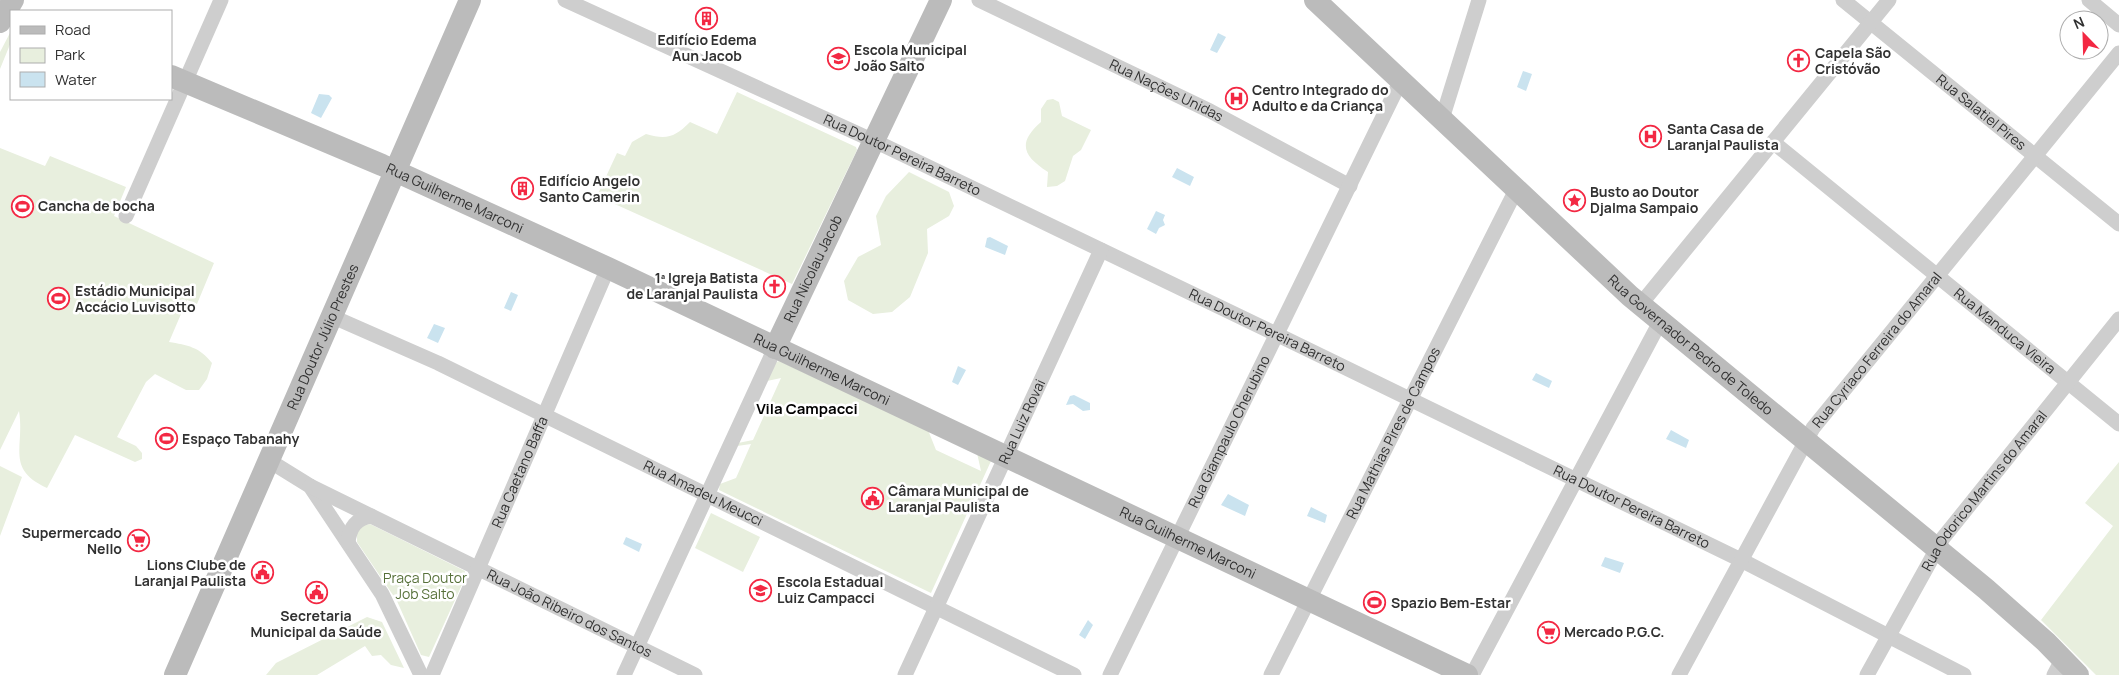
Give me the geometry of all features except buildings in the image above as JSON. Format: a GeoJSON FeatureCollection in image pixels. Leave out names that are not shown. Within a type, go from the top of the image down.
{"type":"FeatureCollection","features":[{"type":"Feature","properties":{"kind":"main road","name":"Rua Doutor Júlio Prestes"},"geometry":{"type":"LineString","coordinates":[[175,675],[470,0]]}},
{"type":"Feature","properties":{"kind":"main road","name":"Rua Nicolau Jacob"},"geometry":{"type":"LineString","coordinates":[[774,348],[941,0]]}},
{"type":"Feature","properties":{"kind":"main road","name":"Rua Governador Pedro de Toledo"},"geometry":{"type":"LineString","coordinates":[[1315,0],[1640,305],[1986,589],[2059,667],[2078,675]]}},
{"type":"Feature","properties":{"kind":"main road","name":"Rua Guilherme Marconi"},"geometry":{"type":"LineString","coordinates":[[178,79],[395,171],[608,268],[1467,675]]}},
{"type":"Feature","properties":{"kind":"street"},"geometry":{"type":"LineString","coordinates":[[172,95],[178,79],[221,0]]}},
{"type":"Feature","properties":{"kind":"street","name":"Rua Doutor Pereira Barreto"},"geometry":{"type":"LineString","coordinates":[[565,0],[874,141],[1577,479],[1741,560],[1964,675]]}},
{"type":"Feature","properties":{"kind":"street","name":"Rua Nações Unidas"},"geometry":{"type":"LineString","coordinates":[[979,0],[1210,111],[1350,186]]}},
{"type":"Feature","properties":{"kind":"street"},"geometry":{"type":"LineString","coordinates":[[1442,119],[1479,0]]}},
{"type":"Feature","properties":{"kind":"street","name":"Rua Salatiel Pires"},"geometry":{"type":"LineString","coordinates":[[1843,0],[2119,224]]}},
{"type":"Feature","properties":{"kind":"street"},"geometry":{"type":"LineString","coordinates":[[1640,305],[1889,0]]}},
{"type":"Feature","properties":{"kind":"street"},"geometry":{"type":"LineString","coordinates":[[2089,0],[2119,25]]}},
{"type":"Feature","properties":{"kind":"street","name":"Rua Cyriaco Ferreira do Amaral"},"geometry":{"type":"LineString","coordinates":[[1679,675],[1813,428],[2119,53]]}},
{"type":"Feature","properties":{"kind":"street","name":"Rua Giampaulo Cherubino"},"geometry":{"type":"LineString","coordinates":[[1110,675],[1278,335],[1401,80]]}},
{"type":"Feature","properties":{"kind":"street"},"geometry":{"type":"LineString","coordinates":[[126,216],[170,100]]}},
{"type":"Feature","properties":{"kind":"street","name":"Rua Manduca Vieira"},"geometry":{"type":"LineString","coordinates":[[1773,142],[2119,424]]}},
{"type":"Feature","properties":{"kind":"street","name":"Rua Mathias Pires de Campos"},"geometry":{"type":"LineString","coordinates":[[1271,675],[1516,190]]}},
{"type":"Feature","properties":{"kind":"street","name":"Rua Luiz Rovai"},"geometry":{"type":"LineString","coordinates":[[905,675],[1101,250]]}},
{"type":"Feature","properties":{"kind":"street","name":"Rua Caetano Baffa"},"geometry":{"type":"LineString","coordinates":[[432,675],[608,268]]}},
{"type":"Feature","properties":{"kind":"street","name":"Rua Amadeu Meucci"},"geometry":{"type":"LineString","coordinates":[[331,316],[438,364],[1074,675]]}},
{"type":"Feature","properties":{"kind":"street","name":"Rua Odorico Martins do Amaral"},"geometry":{"type":"LineString","coordinates":[[1867,675],[1936,548],[2119,320]]}},
{"type":"Feature","properties":{"kind":"street"},"geometry":{"type":"LineString","coordinates":[[1472,675],[1660,322]]}},
{"type":"Feature","properties":{"kind":"street","name":"Rua Nicolau Jacob"},"geometry":{"type":"LineString","coordinates":[[624,675],[774,348]]}},
{"type":"Feature","properties":{"kind":"street","name":"Rua João Ribeiro dos Santos"},"geometry":{"type":"LineString","coordinates":[[268,460],[310,486],[695,675]]}},
{"type":"Feature","properties":{"kind":"street"},"geometry":{"type":"LineString","coordinates":[[310,486],[391,610],[421,675]]}},
{"type":"Feature","properties":{"kind":"street"},"geometry":{"type":"LineString","coordinates":[[348,542],[349,534],[357,521],[371,516]]}},
{"type":"Feature","properties":{"kind":"green space"},"geometry":{"type":"Polygon","coordinates":[[[10,33],[10,44],[0,69],[0,52],[10,33]]]}},
{"type":"Feature","properties":{"kind":"green space"},"geometry":{"type":"Polygon","coordinates":[[[737,92],[856,147],[857,150],[792,284],[597,196],[617,153],[625,156],[632,142],[646,134],[660,137],[670,136],[680,131],[690,122],[717,134],[737,92]]]}},
{"type":"Feature","properties":{"kind":"green space"},"geometry":{"type":"Polygon","coordinates":[[[1053,99],[1059,102],[1062,116],[1091,130],[1081,150],[1073,156],[1065,181],[1057,186],[1047,187],[1048,172],[1028,155],[1026,143],[1028,136],[1041,122],[1041,109],[1047,100],[1053,99]]]}},
{"type":"Feature","properties":{"kind":"green space"},"geometry":{"type":"Polygon","coordinates":[[[0,148],[45,166],[50,156],[126,187],[114,216],[214,263],[197,304],[187,300],[169,342],[198,350],[212,363],[207,379],[199,390],[186,390],[155,374],[146,382],[117,437],[136,446],[142,453],[142,459],[135,462],[75,435],[47,488],[34,481],[21,465],[19,411],[0,450],[0,148]]]}},
{"type":"Feature","properties":{"kind":"green space"},"geometry":{"type":"Polygon","coordinates":[[[909,172],[949,192],[954,206],[949,216],[927,229],[928,253],[910,297],[892,312],[873,314],[848,300],[844,281],[858,257],[881,245],[876,216],[886,196],[909,172]]]}},
{"type":"Feature","properties":{"kind":"green space"},"geometry":{"type":"Polygon","coordinates":[[[779,361],[928,430],[936,450],[981,471],[977,453],[991,461],[931,593],[719,490],[720,484],[736,478],[751,444],[737,446],[738,443],[753,440],[781,378],[767,381],[775,363],[779,361]]]}},
{"type":"Feature","properties":{"kind":"green space"},"geometry":{"type":"Polygon","coordinates":[[[2119,462],[2119,675],[2096,675],[2041,620],[2113,526],[2085,503],[2119,462]]]}},
{"type":"Feature","properties":{"kind":"green space"},"geometry":{"type":"Polygon","coordinates":[[[0,466],[22,477],[0,536],[0,466]]]}},
{"type":"Feature","properties":{"kind":"green space"},"geometry":{"type":"Polygon","coordinates":[[[711,513],[760,537],[743,572],[695,548],[711,513]]]}},
{"type":"Feature","properties":{"kind":"green space","name":"Praça Doutor Job Salto"},"geometry":{"type":"Polygon","coordinates":[[[370,524],[465,571],[465,578],[429,657],[421,655],[397,601],[357,542],[357,532],[363,525],[370,524]]]}},
{"type":"Feature","properties":{"kind":"green space"},"geometry":{"type":"Polygon","coordinates":[[[367,617],[382,622],[404,668],[391,665],[381,655],[372,656],[365,646],[317,675],[266,675],[276,663],[367,617]]]}},
{"type":"Feature","properties":{"kind":"water"},"geometry":{"type":"Polygon","coordinates":[[[1218,33],[1226,37],[1217,53],[1210,50],[1218,33]]]}},
{"type":"Feature","properties":{"kind":"water"},"geometry":{"type":"Polygon","coordinates":[[[1523,71],[1532,74],[1526,91],[1517,87],[1523,71]]]}},
{"type":"Feature","properties":{"kind":"water"},"geometry":{"type":"Polygon","coordinates":[[[319,94],[329,95],[332,98],[321,118],[311,113],[319,94]]]}},
{"type":"Feature","properties":{"kind":"water"},"geometry":{"type":"Polygon","coordinates":[[[1177,168],[1194,177],[1190,186],[1172,177],[1177,168]]]}},
{"type":"Feature","properties":{"kind":"water"},"geometry":{"type":"Polygon","coordinates":[[[1156,211],[1165,215],[1163,220],[1165,225],[1159,228],[1156,234],[1147,229],[1156,211]]]}},
{"type":"Feature","properties":{"kind":"water"},"geometry":{"type":"Polygon","coordinates":[[[990,237],[1008,246],[1005,255],[985,247],[987,238],[990,237]]]}},
{"type":"Feature","properties":{"kind":"water"},"geometry":{"type":"Polygon","coordinates":[[[511,292],[518,295],[511,311],[504,308],[511,292]]]}},
{"type":"Feature","properties":{"kind":"water"},"geometry":{"type":"Polygon","coordinates":[[[434,324],[445,328],[438,343],[427,338],[434,324]]]}},
{"type":"Feature","properties":{"kind":"water"},"geometry":{"type":"Polygon","coordinates":[[[958,366],[966,370],[958,385],[952,382],[958,366]]]}},
{"type":"Feature","properties":{"kind":"water"},"geometry":{"type":"Polygon","coordinates":[[[1536,373],[1552,381],[1549,388],[1532,380],[1536,373]]]}},
{"type":"Feature","properties":{"kind":"water"},"geometry":{"type":"Polygon","coordinates":[[[1074,395],[1090,403],[1090,410],[1083,411],[1073,404],[1066,405],[1070,396],[1074,395]]]}},
{"type":"Feature","properties":{"kind":"water"},"geometry":{"type":"Polygon","coordinates":[[[1671,430],[1689,440],[1686,448],[1666,439],[1671,430]]]}},
{"type":"Feature","properties":{"kind":"water"},"geometry":{"type":"Polygon","coordinates":[[[1228,494],[1249,505],[1245,516],[1221,505],[1228,494]]]}},
{"type":"Feature","properties":{"kind":"water"},"geometry":{"type":"Polygon","coordinates":[[[1311,507],[1327,515],[1325,523],[1307,516],[1311,507]]]}},
{"type":"Feature","properties":{"kind":"water"},"geometry":{"type":"Polygon","coordinates":[[[626,537],[642,544],[639,552],[623,544],[626,537]]]}},
{"type":"Feature","properties":{"kind":"water"},"geometry":{"type":"Polygon","coordinates":[[[1605,557],[1624,563],[1620,573],[1601,566],[1605,557]]]}},
{"type":"Feature","properties":{"kind":"water"},"geometry":{"type":"Polygon","coordinates":[[[1088,620],[1093,625],[1085,639],[1079,635],[1088,620]]]}},
{"type":"Feature","properties":{"kind":"place","name":"Edifício Edema Aun Jacob"},"geometry":{"type":"Point","coordinates":[707,18]}},
{"type":"Feature","properties":{"kind":"place","name":"Escola Municipal João Salto"},"geometry":{"type":"Point","coordinates":[838,58]}},
{"type":"Feature","properties":{"kind":"place","name":"Capela São Cristóvão"},"geometry":{"type":"Point","coordinates":[1799,61]}},
{"type":"Feature","properties":{"kind":"place","name":"Centro Integrado do Adulto e da Criança"},"geometry":{"type":"Point","coordinates":[1236,98]}},
{"type":"Feature","properties":{"kind":"place","name":"Santa Casa de Laranjal Paulista"},"geometry":{"type":"Point","coordinates":[1651,137]}},
{"type":"Feature","properties":{"kind":"place","name":"Edifício Angelo Santo Camerin"},"geometry":{"type":"Point","coordinates":[523,189]}},
{"type":"Feature","properties":{"kind":"place","name":"Busto ao Doutor Djalma Sampaio"},"geometry":{"type":"Point","coordinates":[1574,200]}},
{"type":"Feature","properties":{"kind":"place","name":"Cancha de bocha"},"geometry":{"type":"Point","coordinates":[22,206]}},
{"type":"Feature","properties":{"kind":"place","name":"1ª Igreja Batista de Laranjal Paulista"},"geometry":{"type":"Point","coordinates":[774,286]}},
{"type":"Feature","properties":{"kind":"place","name":"Estádio Municipal Accácio Luvisotto"},"geometry":{"type":"Point","coordinates":[59,299]}},
{"type":"Feature","properties":{"kind":"place","name":"Espaço Tabanahy"},"geometry":{"type":"Point","coordinates":[166,439]}},
{"type":"Feature","properties":{"kind":"place","name":"Câmara Municipal de Laranjal Paulista"},"geometry":{"type":"Point","coordinates":[872,499]}},
{"type":"Feature","properties":{"kind":"place","name":"Supermercado Nello"},"geometry":{"type":"Point","coordinates":[138,541]}},
{"type":"Feature","properties":{"kind":"place","name":"Lions Clube de Laranjal Paulista"},"geometry":{"type":"Point","coordinates":[262,573]}},
{"type":"Feature","properties":{"kind":"place","name":"Escola Estadual Luiz Campacci"},"geometry":{"type":"Point","coordinates":[761,590]}},
{"type":"Feature","properties":{"kind":"place","name":"Secretaria Municipal da Saúde"},"geometry":{"type":"Point","coordinates":[316,593]}},
{"type":"Feature","properties":{"kind":"place","name":"Spazio Bem-Estar"},"geometry":{"type":"Point","coordinates":[1375,603]}},
{"type":"Feature","properties":{"kind":"place","name":"Mercado P.G.C."},"geometry":{"type":"Point","coordinates":[1548,632]}},
{"type":"Feature","properties":{"kind":"district","name":"Vila Campacci"},"geometry":{"type":"Point","coordinates":[807,409]}}]}
